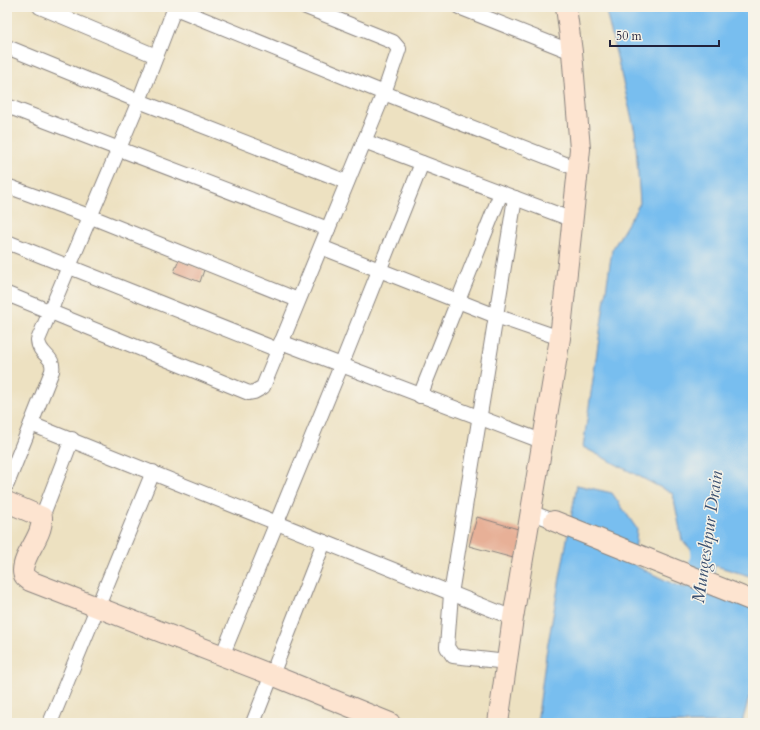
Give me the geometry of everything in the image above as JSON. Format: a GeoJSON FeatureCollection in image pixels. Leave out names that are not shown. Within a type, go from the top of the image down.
{"type":"FeatureCollection","features":[{"type":"Feature","properties":{"kind":"street"},"geometry":{"type":"LineString","coordinates":[[40,7],[58,10],[156,56]]}},
{"type":"Feature","properties":{"kind":"street"},"geometry":{"type":"LineString","coordinates":[[7,484],[54,364],[39,346],[38,340],[89,216],[139,101],[174,7],[384,93],[578,169]]}},
{"type":"Feature","properties":{"kind":"street"},"geometry":{"type":"LineString","coordinates":[[7,294],[249,393],[263,387],[384,93],[398,56],[399,49],[397,45],[306,7]]}},
{"type":"Feature","properties":{"kind":"street"},"geometry":{"type":"LineString","coordinates":[[459,7],[572,52]]}},
{"type":"Feature","properties":{"kind":"street"},"geometry":{"type":"LineString","coordinates":[[498,723],[530,512],[544,442],[560,338],[580,149],[572,52],[566,7]]}},
{"type":"Feature","properties":{"kind":"street"},"geometry":{"type":"LineString","coordinates":[[7,47],[139,101],[347,182]]}},
{"type":"Feature","properties":{"kind":"street"},"geometry":{"type":"LineString","coordinates":[[7,106],[328,229]]}},
{"type":"Feature","properties":{"kind":"street"},"geometry":{"type":"LineString","coordinates":[[364,141],[573,220]]}},
{"type":"Feature","properties":{"kind":"street"},"geometry":{"type":"LineString","coordinates":[[222,656],[341,366],[422,162]]}},
{"type":"Feature","properties":{"kind":"street"},"geometry":{"type":"LineString","coordinates":[[7,186],[89,216],[298,300]]}},
{"type":"Feature","properties":{"kind":"street"},"geometry":{"type":"LineString","coordinates":[[420,396],[501,193]]}},
{"type":"Feature","properties":{"kind":"street"},"geometry":{"type":"LineString","coordinates":[[507,662],[453,656],[449,652],[447,646],[452,594],[515,198]]}},
{"type":"Feature","properties":{"kind":"street"},"geometry":{"type":"LineString","coordinates":[[7,242],[280,346],[341,366],[544,442]]}},
{"type":"Feature","properties":{"kind":"street"},"geometry":{"type":"LineString","coordinates":[[321,247],[496,316],[560,338]]}},
{"type":"Feature","properties":{"kind":"street"},"geometry":{"type":"LineString","coordinates":[[31,424],[72,439],[513,618]]}},
{"type":"Feature","properties":{"kind":"street"},"geometry":{"type":"LineString","coordinates":[[72,439],[42,517],[40,530],[24,565],[22,572],[25,578],[390,723]]}},
{"type":"Feature","properties":{"kind":"street"},"geometry":{"type":"LineString","coordinates":[[50,723],[96,607],[153,472]]}},
{"type":"Feature","properties":{"kind":"street"},"geometry":{"type":"LineString","coordinates":[[7,502],[42,517]]}},
{"type":"Feature","properties":{"kind":"street"},"geometry":{"type":"LineString","coordinates":[[530,512],[753,602]]}},
{"type":"Feature","properties":{"kind":"street"},"geometry":{"type":"LineString","coordinates":[[253,723],[324,542]]}},
{"type":"Feature","properties":{"kind":"water"},"geometry":{"type":"Polygon","coordinates":[[[605,7],[753,7],[753,577],[703,562],[682,540],[673,494],[583,447],[612,250],[640,203],[635,132],[605,7]]]}},
{"type":"Feature","properties":{"kind":"water"},"geometry":{"type":"Polygon","coordinates":[[[577,485],[612,493],[637,529],[634,565],[673,584],[753,608],[753,683],[742,723],[537,723],[546,654],[577,485]]]}},
{"type":"Feature","properties":{"kind":"building"},"geometry":{"type":"Polygon","coordinates":[[[179,260],[204,270],[200,282],[174,272],[179,260]]]}},
{"type":"Feature","properties":{"kind":"building"},"geometry":{"type":"Polygon","coordinates":[[[477,517],[525,531],[517,559],[469,546],[477,517]]]}},
{"type":"Feature","properties":{"kind":"waterway","name":"Mungeshpur Drain"},"geometry":{"type":"LineString","coordinates":[[697,604],[707,528]]}}]}
